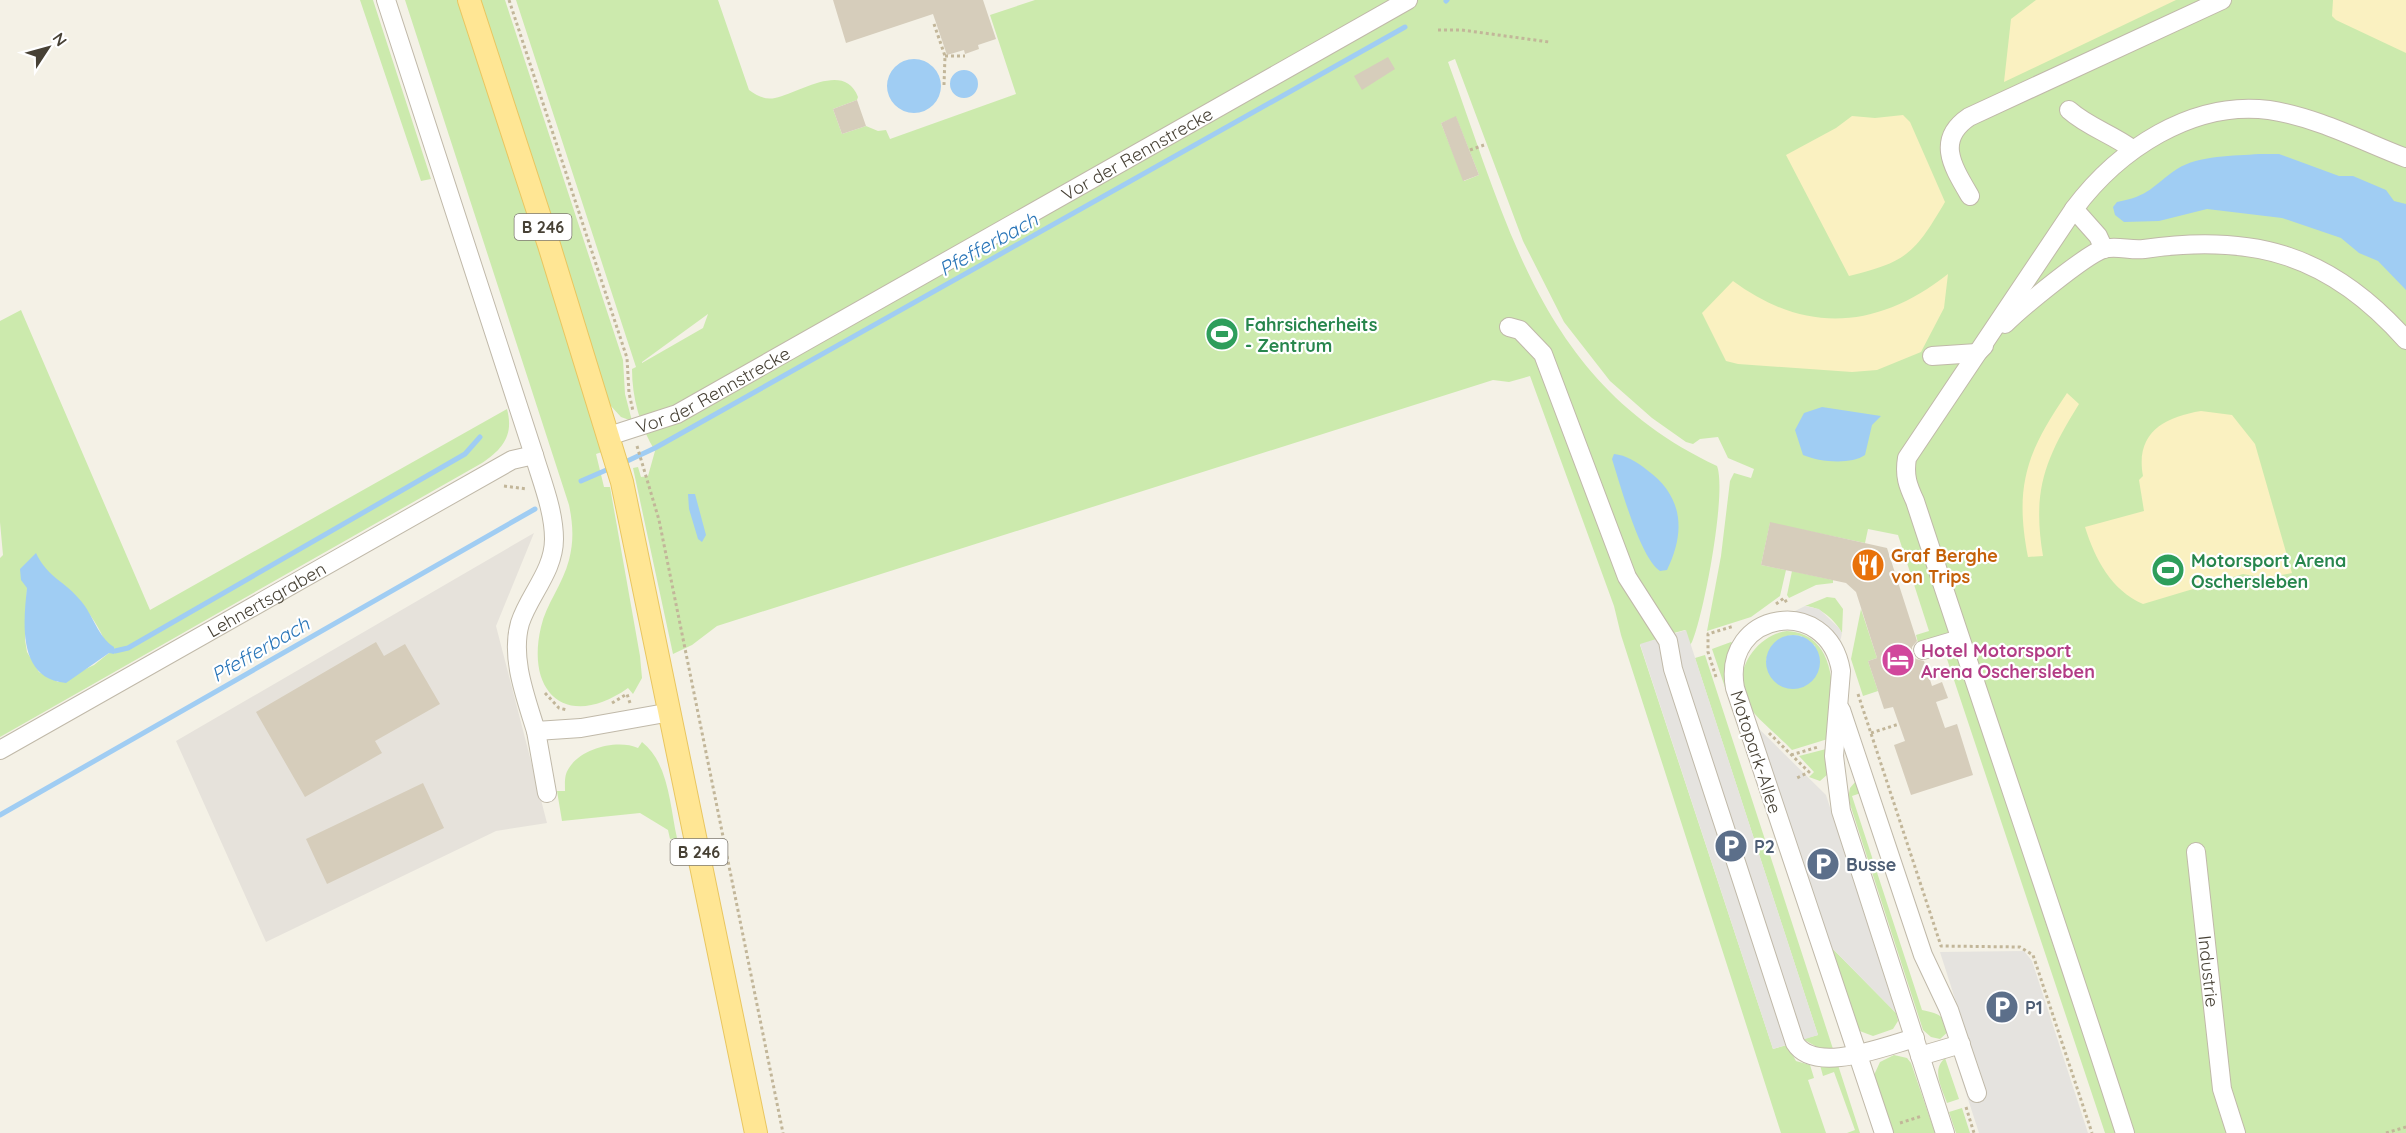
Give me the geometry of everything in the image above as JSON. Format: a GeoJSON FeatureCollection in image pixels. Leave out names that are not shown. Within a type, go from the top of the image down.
{"type":"FeatureCollection","features":[{"type":"Feature","properties":{"kind":"main road","name":"B 246"},"geometry":{"type":"LineString","coordinates":[[469,0],[622,482],[756,1133]]}},
{"type":"Feature","properties":{"kind":"street"},"geometry":{"type":"LineString","coordinates":[[386,0],[534,455],[553,523],[554,541],[546,572],[520,624],[518,644],[523,689],[536,731],[547,793]]}},
{"type":"Feature","properties":{"kind":"street","name":"Vor der Rennstrecke"},"geometry":{"type":"LineString","coordinates":[[612,446],[637,427],[677,414],[1408,0]]}},
{"type":"Feature","properties":{"kind":"street"},"geometry":{"type":"LineString","coordinates":[[1970,196],[1956,171],[1948,142],[1954,127],[1969,117],[2222,0]]}},
{"type":"Feature","properties":{"kind":"street"},"geometry":{"type":"LineString","coordinates":[[2125,1133],[2045,884],[2029,848],[1904,473],[1907,458],[2074,209],[2096,182],[2132,148],[2174,127],[2229,111],[2257,109],[2313,121],[2406,158]]}},
{"type":"Feature","properties":{"kind":"street"},"geometry":{"type":"LineString","coordinates":[[2069,110],[2082,122],[2120,139],[2132,148]]}},
{"type":"Feature","properties":{"kind":"street"},"geometry":{"type":"LineString","coordinates":[[2074,209],[2098,236],[2104,249]]}},
{"type":"Feature","properties":{"kind":"street"},"geometry":{"type":"LineString","coordinates":[[1932,356],[1977,353],[2017,311],[2104,249],[2229,243],[2275,251],[2300,260],[2342,282],[2367,301],[2406,340]]}},
{"type":"Feature","properties":{"kind":"street"},"geometry":{"type":"LineString","coordinates":[[1509,327],[1520,330],[1543,354],[1627,577],[1668,641],[1673,669],[1795,1042],[1803,1053],[1828,1058],[1915,1038]]}},
{"type":"Feature","properties":{"kind":"street","name":"Lehnertsgraben"},"geometry":{"type":"LineString","coordinates":[[0,750],[512,460],[534,455]]}},
{"type":"Feature","properties":{"kind":"street","name":"Motopark-Allee"},"geometry":{"type":"LineString","coordinates":[[1883,1130],[1733,678],[1739,650],[1755,630],[1782,620],[1799,622],[1815,628],[1835,649],[1841,671],[1834,756],[1841,811],[1945,1133]]}},
{"type":"Feature","properties":{"kind":"street"},"geometry":{"type":"LineString","coordinates":[[1923,650],[1960,639]]}},
{"type":"Feature","properties":{"kind":"street"},"geometry":{"type":"LineString","coordinates":[[1839,705],[1923,955],[1949,1010],[1977,1093]]}},
{"type":"Feature","properties":{"kind":"street"},"geometry":{"type":"LineString","coordinates":[[536,731],[581,728],[671,712]]}},
{"type":"Feature","properties":{"kind":"street","name":"Industrie"},"geometry":{"type":"LineString","coordinates":[[2196,852],[2222,1089],[2236,1133]]}},
{"type":"Feature","properties":{"kind":"street"},"geometry":{"type":"LineString","coordinates":[[1920,1056],[1961,1044]]}},
{"type":"Feature","properties":{"kind":"path"},"geometry":{"type":"LineString","coordinates":[[509,0],[627,358],[629,393],[637,427]]}},
{"type":"Feature","properties":{"kind":"path"},"geometry":{"type":"LineString","coordinates":[[934,24],[945,56],[944,85]]}},
{"type":"Feature","properties":{"kind":"path"},"geometry":{"type":"LineString","coordinates":[[1438,30],[1462,30],[1549,42]]}},
{"type":"Feature","properties":{"kind":"path"},"geometry":{"type":"LineString","coordinates":[[945,56],[965,56]]}},
{"type":"Feature","properties":{"kind":"path"},"geometry":{"type":"LineString","coordinates":[[1470,150],[1484,145]]}},
{"type":"Feature","properties":{"kind":"path"},"geometry":{"type":"LineString","coordinates":[[638,446],[662,531],[783,1133]]}},
{"type":"Feature","properties":{"kind":"path"},"geometry":{"type":"LineString","coordinates":[[1856,688],[1941,946],[2020,948],[2033,955],[2092,1133]]}},
{"type":"Feature","properties":{"kind":"path"},"geometry":{"type":"LineString","coordinates":[[1745,717],[1752,716],[1809,772],[1795,779]]}},
{"type":"Feature","properties":{"kind":"path"},"geometry":{"type":"LineString","coordinates":[[1883,1130],[1938,1111]]}},
{"type":"Feature","properties":{"kind":"path"},"geometry":{"type":"LineString","coordinates":[[2386,1133],[2406,1127]]}},
{"type":"Feature","properties":{"kind":"shaded area"},"geometry":{"type":"Polygon","coordinates":[[[534,533],[496,626],[547,823],[496,831],[266,942],[176,741],[534,533]]]}},
{"type":"Feature","properties":{"kind":"shaded area"},"geometry":{"type":"Polygon","coordinates":[[[1805,606],[1819,609],[1839,628],[1842,633],[1839,647],[1785,616],[1805,606]]]}},
{"type":"Feature","properties":{"kind":"shaded area","name":"P2"},"geometry":{"type":"Polygon","coordinates":[[[1686,630],[1818,1035],[1773,1049],[1640,644],[1686,630]]]}},
{"type":"Feature","properties":{"kind":"shaded area","name":"Busse"},"geometry":{"type":"Polygon","coordinates":[[[1752,722],[1826,795],[1896,1013],[1830,946],[1752,722]]]}},
{"type":"Feature","properties":{"kind":"shaded area","name":"P1"},"geometry":{"type":"Polygon","coordinates":[[[2024,951],[2032,961],[2088,1133],[1979,1133],[1955,1059],[1972,1052],[1940,952],[2024,951]]]}},
{"type":"Feature","properties":{"kind":"green space"},"geometry":{"type":"Polygon","coordinates":[[[360,0],[373,0],[431,179],[421,181],[360,0]]]}},
{"type":"Feature","properties":{"kind":"green space"},"geometry":{"type":"Polygon","coordinates":[[[405,0],[457,0],[539,248],[602,452],[596,454],[604,487],[610,487],[640,656],[642,678],[633,694],[628,688],[607,700],[587,706],[570,705],[556,699],[546,687],[540,671],[538,651],[541,627],[571,553],[572,532],[569,505],[405,0]]]}},
{"type":"Feature","properties":{"kind":"green space"},"geometry":{"type":"Polygon","coordinates":[[[479,0],[505,0],[623,360],[625,394],[632,421],[621,417],[610,405],[479,0]]]}},
{"type":"Feature","properties":{"kind":"green space"},"geometry":{"type":"Polygon","coordinates":[[[516,0],[718,0],[749,90],[761,97],[771,98],[821,82],[843,81],[858,97],[857,100],[833,109],[842,134],[866,126],[878,131],[886,130],[890,139],[1016,94],[990,15],[1035,0],[2406,0],[2406,1133],[2105,1133],[1946,656],[1956,653],[1950,634],[1918,643],[1916,635],[1929,631],[1898,535],[1868,529],[1865,543],[1770,523],[1761,565],[1786,570],[1780,596],[1751,617],[1707,631],[1721,556],[1730,481],[1734,473],[1751,478],[1754,469],[1728,458],[1718,437],[1700,439],[1693,444],[1686,442],[1652,418],[1610,381],[1564,322],[1523,241],[1455,59],[1448,62],[1491,184],[1514,241],[1540,296],[1571,346],[1610,392],[1658,432],[1717,466],[1719,501],[1717,526],[1708,581],[1692,642],[1690,645],[1685,630],[1670,634],[1651,596],[1636,605],[1660,638],[1640,645],[1773,1049],[1787,1045],[1796,1061],[1810,1065],[1814,1078],[1808,1080],[1826,1133],[1781,1133],[1621,635],[1614,606],[1530,376],[1509,382],[1493,380],[717,626],[692,645],[673,654],[633,468],[638,467],[641,477],[648,476],[655,451],[641,422],[635,401],[632,369],[636,367],[516,0]],[[1456,117],[1441,123],[1464,181],[1479,175],[1456,117]],[[708,314],[642,362],[642,363],[703,328],[708,314]]]}},
{"type":"Feature","properties":{"kind":"green space"},"geometry":{"type":"Polygon","coordinates":[[[21,310],[150,610],[507,409],[508,434],[501,447],[482,463],[0,737],[0,558],[3,555],[0,522],[0,321],[21,310]],[[44,569],[27,588],[25,640],[27,652],[39,672],[58,682],[94,665],[109,653],[91,616],[44,569]]]}},
{"type":"Feature","properties":{"kind":"green space"},"geometry":{"type":"Polygon","coordinates":[[[1792,571],[1833,580],[1833,583],[1816,585],[1789,598],[1787,595],[1792,571]]]}},
{"type":"Feature","properties":{"kind":"green space"},"geometry":{"type":"Polygon","coordinates":[[[1827,597],[1835,598],[1843,609],[1842,633],[1827,615],[1805,606],[1827,597]]]}},
{"type":"Feature","properties":{"kind":"green space"},"geometry":{"type":"Polygon","coordinates":[[[1861,609],[1877,658],[1868,661],[1878,691],[1863,696],[1851,659],[1861,609]]]}},
{"type":"Feature","properties":{"kind":"green space"},"geometry":{"type":"Polygon","coordinates":[[[1787,631],[1804,635],[1817,644],[1825,656],[1832,688],[1831,738],[1792,750],[1746,702],[1742,690],[1744,667],[1756,647],[1776,634],[1787,631]],[[1792,635],[1777,641],[1769,652],[1766,663],[1806,685],[1818,671],[1815,646],[1801,636],[1792,635]]]}},
{"type":"Feature","properties":{"kind":"green space"},"geometry":{"type":"Polygon","coordinates":[[[1731,642],[1734,644],[1738,713],[1734,714],[1712,649],[1731,642]]]}},
{"type":"Feature","properties":{"kind":"green space"},"geometry":{"type":"Polygon","coordinates":[[[1705,655],[1833,1049],[1822,1050],[1803,1039],[1818,1035],[1695,658],[1705,655]]]}},
{"type":"Feature","properties":{"kind":"green space"},"geometry":{"type":"Polygon","coordinates":[[[642,742],[651,751],[663,773],[677,838],[670,839],[668,830],[640,813],[562,821],[557,791],[565,791],[566,773],[575,761],[582,755],[600,747],[630,745],[638,748],[642,742]]]}},
{"type":"Feature","properties":{"kind":"green space"},"geometry":{"type":"Polygon","coordinates":[[[1830,748],[1828,774],[1820,781],[1809,777],[1814,772],[1799,756],[1830,748]]]}},
{"type":"Feature","properties":{"kind":"green space"},"geometry":{"type":"Polygon","coordinates":[[[1856,781],[1864,792],[1852,796],[1922,1010],[1939,1016],[1950,1030],[1940,1039],[1931,1037],[1923,1030],[1848,798],[1850,788],[1856,781]]]}},
{"type":"Feature","properties":{"kind":"green space"},"geometry":{"type":"Polygon","coordinates":[[[1830,946],[1896,1013],[1898,1021],[1893,1029],[1873,1036],[1857,1030],[1830,946]]]}},
{"type":"Feature","properties":{"kind":"green space"},"geometry":{"type":"Polygon","coordinates":[[[1894,1055],[1907,1058],[1911,1063],[1935,1133],[1892,1133],[1874,1075],[1880,1062],[1894,1055]]]}},
{"type":"Feature","properties":{"kind":"green space"},"geometry":{"type":"Polygon","coordinates":[[[1945,1058],[1959,1099],[1947,1103],[1938,1074],[1945,1058]]]}},
{"type":"Feature","properties":{"kind":"green space"},"geometry":{"type":"Polygon","coordinates":[[[1820,1065],[1838,1065],[1860,1133],[1847,1133],[1855,1130],[1834,1072],[1823,1076],[1820,1065]]]}},
{"type":"Feature","properties":{"kind":"green space"},"geometry":{"type":"Polygon","coordinates":[[[1962,1108],[1970,1133],[1956,1133],[1949,1112],[1962,1108]]]}},
{"type":"Feature","properties":{"kind":"sand"},"geometry":{"type":"Polygon","coordinates":[[[2036,0],[2176,0],[2004,82],[2011,19],[2036,0]]]}},
{"type":"Feature","properties":{"kind":"sand"},"geometry":{"type":"Polygon","coordinates":[[[2333,0],[2406,0],[2406,53],[2336,20],[2332,16],[2333,0]]]}},
{"type":"Feature","properties":{"kind":"sand"},"geometry":{"type":"Polygon","coordinates":[[[1903,115],[1910,122],[1945,202],[1926,233],[1908,253],[1884,266],[1849,276],[1786,155],[1836,128],[1852,116],[1875,118],[1903,115]]]}},
{"type":"Feature","properties":{"kind":"sand"},"geometry":{"type":"Polygon","coordinates":[[[1948,274],[1944,308],[1921,352],[1877,370],[1852,372],[1738,364],[1726,361],[1702,313],[1733,281],[1760,298],[1788,310],[1815,317],[1842,318],[1868,315],[1895,306],[1922,292],[1948,274]]]}},
{"type":"Feature","properties":{"kind":"sand"},"geometry":{"type":"Polygon","coordinates":[[[2067,393],[2079,404],[2057,442],[2044,476],[2039,512],[2043,556],[2028,557],[2023,509],[2027,470],[2042,433],[2067,393]]]}},
{"type":"Feature","properties":{"kind":"sand"},"geometry":{"type":"Polygon","coordinates":[[[2201,411],[2232,415],[2255,444],[2292,573],[2266,578],[2243,574],[2143,604],[2122,591],[2113,582],[2099,562],[2085,527],[2144,511],[2139,480],[2143,476],[2143,449],[2148,438],[2164,423],[2201,411]]]}},
{"type":"Feature","properties":{"kind":"water"},"geometry":{"type":"Polygon","coordinates":[[[909,59],[919,59],[929,63],[937,71],[941,86],[937,101],[929,109],[919,113],[909,113],[899,109],[891,101],[887,91],[887,81],[891,71],[899,63],[909,59]]]}},
{"type":"Feature","properties":{"kind":"water"},"geometry":{"type":"Polygon","coordinates":[[[964,70],[974,74],[978,84],[974,94],[964,98],[954,94],[950,84],[954,74],[964,70]]]}},
{"type":"Feature","properties":{"kind":"water"},"geometry":{"type":"Polygon","coordinates":[[[2279,154],[2339,176],[2353,176],[2386,190],[2394,201],[2406,204],[2406,290],[2378,261],[2359,253],[2341,238],[2282,218],[2207,209],[2159,221],[2124,222],[2115,215],[2113,207],[2117,202],[2137,197],[2150,190],[2186,164],[2217,157],[2279,154]]]}},
{"type":"Feature","properties":{"kind":"water"},"geometry":{"type":"Polygon","coordinates":[[[1822,407],[1881,416],[1872,425],[1865,455],[1852,460],[1835,461],[1803,455],[1795,430],[1804,413],[1822,407]]]}},
{"type":"Feature","properties":{"kind":"water"},"geometry":{"type":"Polygon","coordinates":[[[1614,454],[1631,459],[1647,470],[1668,491],[1674,503],[1679,528],[1673,556],[1667,570],[1660,571],[1645,552],[1625,502],[1612,459],[1614,454]]]}},
{"type":"Feature","properties":{"kind":"water"},"geometry":{"type":"Polygon","coordinates":[[[688,494],[695,494],[706,535],[702,542],[698,539],[689,509],[688,494]]]}},
{"type":"Feature","properties":{"kind":"water"},"geometry":{"type":"Polygon","coordinates":[[[36,553],[51,574],[81,601],[104,638],[114,647],[114,654],[109,653],[66,683],[50,679],[39,672],[27,648],[25,617],[27,588],[21,580],[20,569],[36,553]]]}},
{"type":"Feature","properties":{"kind":"water"},"geometry":{"type":"Polygon","coordinates":[[[1793,635],[1803,637],[1812,643],[1818,652],[1820,662],[1818,672],[1812,681],[1803,687],[1793,689],[1783,687],[1774,681],[1768,672],[1766,662],[1768,652],[1774,643],[1783,637],[1793,635]]]}},
{"type":"Feature","properties":{"kind":"building"},"geometry":{"type":"Polygon","coordinates":[[[833,0],[983,0],[996,39],[978,45],[979,49],[965,54],[964,50],[947,55],[933,14],[846,43],[833,0]]]}},
{"type":"Feature","properties":{"kind":"building"},"geometry":{"type":"Polygon","coordinates":[[[1388,57],[1395,69],[1362,90],[1354,76],[1388,57]]]}},
{"type":"Feature","properties":{"kind":"building"},"geometry":{"type":"Polygon","coordinates":[[[857,100],[866,126],[842,134],[833,109],[857,100]]]}},
{"type":"Feature","properties":{"kind":"building"},"geometry":{"type":"Polygon","coordinates":[[[1456,116],[1479,175],[1463,181],[1441,123],[1456,116]]]}},
{"type":"Feature","properties":{"kind":"building","name":"Hotel Motorsport Arena Oschersleben"},"geometry":{"type":"Polygon","coordinates":[[[1770,522],[1887,548],[1917,641],[1912,647],[1912,654],[1916,659],[1924,661],[1932,686],[1942,682],[1948,698],[1936,702],[1945,728],[1957,724],[1973,775],[1911,795],[1894,745],[1905,741],[1893,707],[1884,709],[1868,661],[1877,658],[1856,592],[1846,583],[1761,565],[1770,522]]]}},
{"type":"Feature","properties":{"kind":"building"},"geometry":{"type":"Polygon","coordinates":[[[376,642],[384,656],[405,644],[440,704],[375,741],[382,753],[305,797],[256,712],[376,642]]]}},
{"type":"Feature","properties":{"kind":"building"},"geometry":{"type":"Polygon","coordinates":[[[423,783],[444,828],[327,884],[306,839],[423,783]]]}},
{"type":"Feature","properties":{"kind":"waterway","name":"Pfefferbach"},"geometry":{"type":"LineString","coordinates":[[623,463],[655,448],[1405,27]]}},
{"type":"Feature","properties":{"kind":"waterway"},"geometry":{"type":"LineString","coordinates":[[115,651],[128,648],[465,454],[480,437]]}},
{"type":"Feature","properties":{"kind":"waterway","name":"Pfefferbach"},"geometry":{"type":"LineString","coordinates":[[581,481],[611,468]]}},
{"type":"Feature","properties":{"kind":"waterway","name":"Pfefferbach"},"geometry":{"type":"LineString","coordinates":[[0,815],[535,509]]}},
{"type":"Feature","properties":{"kind":"place","name":"Fahrsicherheits - Zentrum"},"geometry":{"type":"Point","coordinates":[1222,334]}},
{"type":"Feature","properties":{"kind":"place","name":"Graf Berghe von Trips"},"geometry":{"type":"Point","coordinates":[1868,565]}},
{"type":"Feature","properties":{"kind":"place","name":"Motorsport Arena Oschersleben"},"geometry":{"type":"Point","coordinates":[2168,570]}},
{"type":"Feature","properties":{"kind":"place","name":"Hotel Motorsport Arena Oschersleben"},"geometry":{"type":"Point","coordinates":[1898,660]}},
{"type":"Feature","properties":{"kind":"place","name":"P2"},"geometry":{"type":"Point","coordinates":[1731,846]}},
{"type":"Feature","properties":{"kind":"place","name":"Busse"},"geometry":{"type":"Point","coordinates":[1823,864]}},
{"type":"Feature","properties":{"kind":"place","name":"P1"},"geometry":{"type":"Point","coordinates":[2002,1007]}}]}
